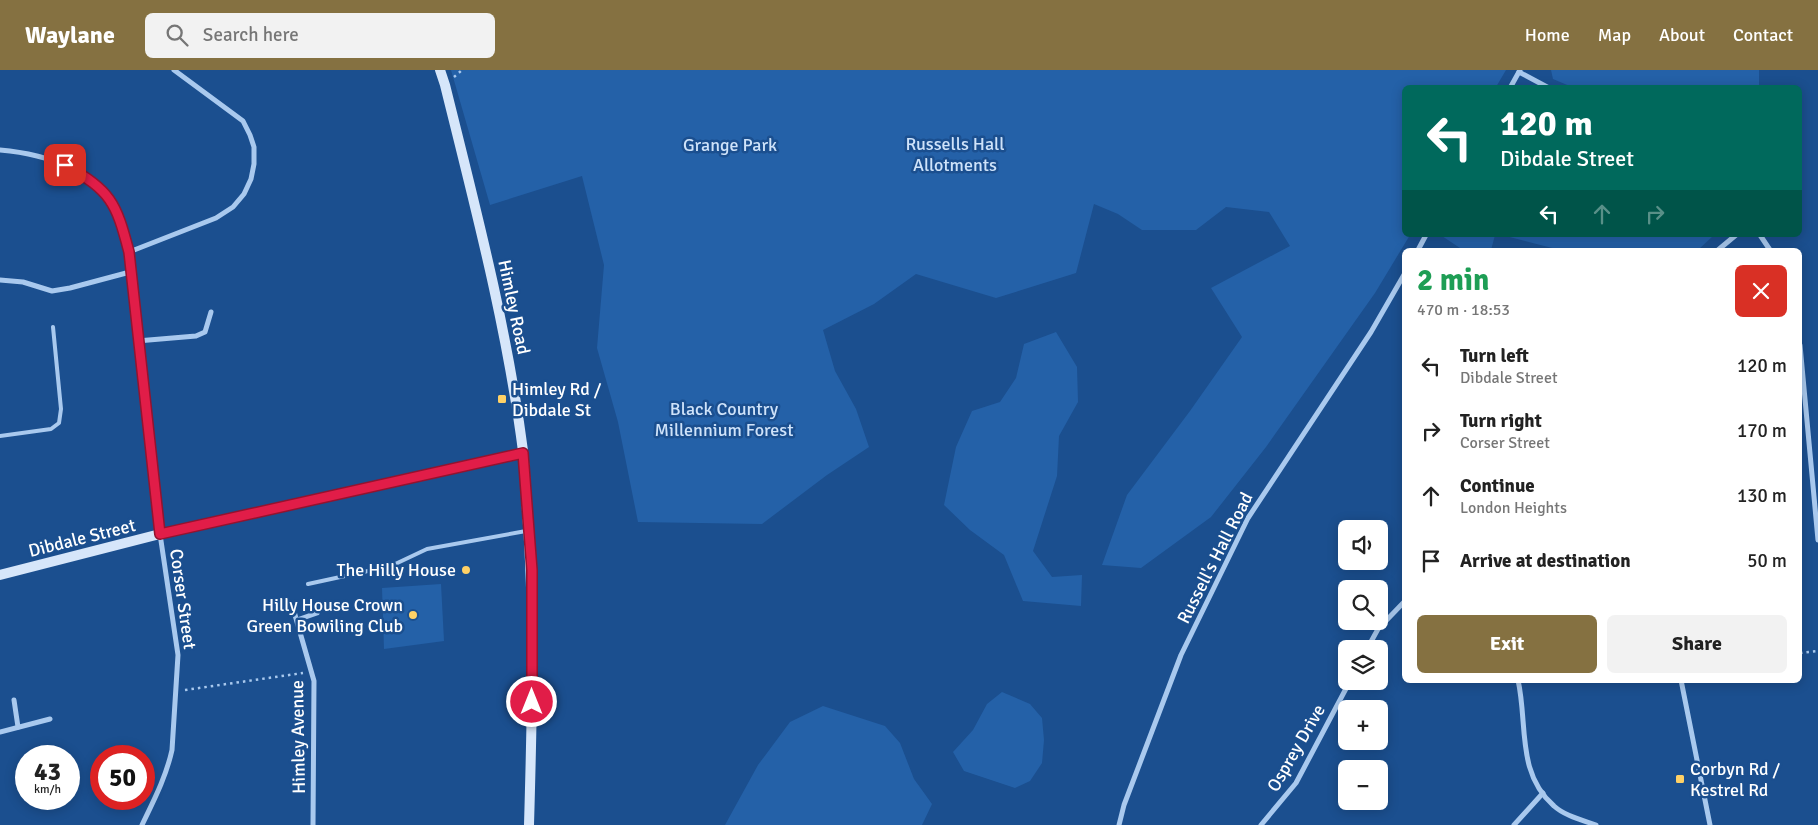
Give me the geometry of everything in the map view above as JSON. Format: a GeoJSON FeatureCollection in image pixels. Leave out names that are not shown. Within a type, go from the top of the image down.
{"type":"FeatureCollection","features":[{"type":"Feature","properties":{"kind":"main road","name":"Himley Road"},"geometry":{"type":"LineString","coordinates":[[440,70],[480,226],[509,359],[523,453],[532,570],[529,825]]}},
{"type":"Feature","properties":{"kind":"main road","name":"Dibdale Street"},"geometry":{"type":"LineString","coordinates":[[0,575],[160,534],[523,453]]}},
{"type":"Feature","properties":{"kind":"street"},"geometry":{"type":"LineString","coordinates":[[129,252],[216,218],[233,207],[244,194],[254,164],[254,147],[243,122],[174,70]]}},
{"type":"Feature","properties":{"kind":"street"},"geometry":{"type":"LineString","coordinates":[[1512,85],[1519,71],[1544,85]]}},
{"type":"Feature","properties":{"kind":"street","name":"Corser Street"},"geometry":{"type":"LineString","coordinates":[[0,150],[43,157],[65,165],[98,186],[112,202],[120,218],[129,252],[137,341],[160,534],[178,655],[172,750],[164,779],[142,825]]}},
{"type":"Feature","properties":{"kind":"street"},"geometry":{"type":"LineString","coordinates":[[1720,248],[1734,237]]}},
{"type":"Feature","properties":{"kind":"street"},"geometry":{"type":"LineString","coordinates":[[1761,237],[1769,248]]}},
{"type":"Feature","properties":{"kind":"street"},"geometry":{"type":"LineString","coordinates":[[0,280],[23,282],[52,291],[130,272]]}},
{"type":"Feature","properties":{"kind":"street","name":"Russell's Hall Road"},"geometry":{"type":"LineString","coordinates":[[1119,825],[1124,806],[1181,655],[1248,518],[1371,332],[1402,278]]}},
{"type":"Feature","properties":{"kind":"street"},"geometry":{"type":"LineString","coordinates":[[137,341],[196,336],[206,332],[211,312]]}},
{"type":"Feature","properties":{"kind":"street"},"geometry":{"type":"LineString","coordinates":[[1802,368],[1818,540]]}},
{"type":"Feature","properties":{"kind":"street"},"geometry":{"type":"LineString","coordinates":[[1372,640],[1378,629],[1402,604]]}},
{"type":"Feature","properties":{"kind":"street","name":"Himley Avenue"},"geometry":{"type":"LineString","coordinates":[[294,608],[314,681],[313,825]]}},
{"type":"Feature","properties":{"kind":"street"},"geometry":{"type":"LineString","coordinates":[[297,620],[317,613]]}},
{"type":"Feature","properties":{"kind":"street"},"geometry":{"type":"LineString","coordinates":[[1518,683],[1530,774],[1554,806],[1572,816],[1596,825]]}},
{"type":"Feature","properties":{"kind":"street"},"geometry":{"type":"LineString","coordinates":[[1682,683],[1710,825]]}},
{"type":"Feature","properties":{"kind":"street","name":"Osprey Drive"},"geometry":{"type":"LineString","coordinates":[[1261,825],[1296,783],[1345,690]]}},
{"type":"Feature","properties":{"kind":"street"},"geometry":{"type":"LineString","coordinates":[[14,700],[18,728]]}},
{"type":"Feature","properties":{"kind":"street"},"geometry":{"type":"LineString","coordinates":[[0,732],[50,719]]}},
{"type":"Feature","properties":{"kind":"street"},"geometry":{"type":"LineString","coordinates":[[1514,825],[1543,793]]}},
{"type":"Feature","properties":{"kind":"lane"},"geometry":{"type":"LineString","coordinates":[[0,436],[51,429],[59,423],[61,409],[53,327]]}},
{"type":"Feature","properties":{"kind":"lane"},"geometry":{"type":"LineString","coordinates":[[308,584],[391,566],[427,549],[529,531]]}},
{"type":"Feature","properties":{"kind":"path"},"geometry":{"type":"LineString","coordinates":[[1802,653],[1818,651]]}},
{"type":"Feature","properties":{"kind":"path"},"geometry":{"type":"LineString","coordinates":[[176,691],[311,672]]}},
{"type":"Feature","properties":{"kind":"green space"},"geometry":{"type":"Polygon","coordinates":[[[451,70],[1506,70],[1497,85],[1402,85],[1402,237],[1409,237],[1375,293],[1266,447],[1211,517],[1141,568],[1102,565],[1127,495],[1190,411],[1242,337],[1211,288],[1290,246],[1269,212],[1226,207],[1196,230],[1142,230],[1118,214],[1094,204],[1076,273],[996,298],[916,274],[874,304],[823,330],[835,371],[856,409],[869,447],[827,475],[762,524],[638,522],[618,422],[597,348],[604,265],[582,176],[490,205],[451,70]]]}},
{"type":"Feature","properties":{"kind":"green space"},"geometry":{"type":"Polygon","coordinates":[[[1551,70],[1759,70],[1759,85],[1567,85],[1553,79],[1551,70]]]}},
{"type":"Feature","properties":{"kind":"green space"},"geometry":{"type":"Polygon","coordinates":[[[1444,237],[1494,237],[1492,248],[1460,248],[1444,237]]]}},
{"type":"Feature","properties":{"kind":"green space"},"geometry":{"type":"Polygon","coordinates":[[[1510,237],[1712,237],[1700,248],[1552,248],[1510,237]]]}},
{"type":"Feature","properties":{"kind":"green space"},"geometry":{"type":"Polygon","coordinates":[[[1056,332],[1077,367],[1078,402],[1059,436],[1057,476],[1033,551],[1052,577],[1082,575],[1081,606],[1023,601],[1004,555],[970,530],[944,505],[956,447],[972,411],[1000,402],[1016,378],[1024,344],[1056,332]]]}},
{"type":"Feature","properties":{"kind":"green space","name":"Hilly House Crown Green Bowiling Club"},"geometry":{"type":"Polygon","coordinates":[[[441,584],[444,641],[384,649],[382,588],[441,584]]]}},
{"type":"Feature","properties":{"kind":"green space"},"geometry":{"type":"Polygon","coordinates":[[[1002,692],[1030,704],[1042,718],[1044,740],[1042,763],[1030,781],[1015,788],[964,771],[953,752],[973,730],[987,704],[1002,692]]]}},
{"type":"Feature","properties":{"kind":"green space"},"geometry":{"type":"Polygon","coordinates":[[[823,706],[885,726],[900,743],[914,779],[932,804],[922,825],[725,825],[758,765],[790,722],[823,706]]]}},
{"type":"Feature","properties":{"kind":"place","name":"Himley Rd / Dibdale St"},"geometry":{"type":"Point","coordinates":[502,399]}},
{"type":"Feature","properties":{"kind":"place","name":"The Hilly House"},"geometry":{"type":"Point","coordinates":[466,570]}},
{"type":"Feature","properties":{"kind":"place","name":"Hilly House Crown Green Bowiling Club"},"geometry":{"type":"Point","coordinates":[413,615]}},
{"type":"Feature","properties":{"kind":"place","name":"Corbyn Rd / Kestrel Rd"},"geometry":{"type":"Point","coordinates":[1680,779]}},
{"type":"Feature","properties":{"kind":"route"},"geometry":{"type":"LineString","coordinates":[[65,165],[98,186],[112,202],[120,218],[129,252],[137,341],[160,534],[523,453],[532,570],[532,702]]}},
{"type":"Feature","properties":{"kind":"park label","name":"Grange Park"},"geometry":{"type":"Point","coordinates":[730,145]}},
{"type":"Feature","properties":{"kind":"park label","name":"Russells Hall Allotments"},"geometry":{"type":"Point","coordinates":[955,154]}},
{"type":"Feature","properties":{"kind":"park label","name":"Black Country Millennium Forest"},"geometry":{"type":"Point","coordinates":[724,419]}}]}
